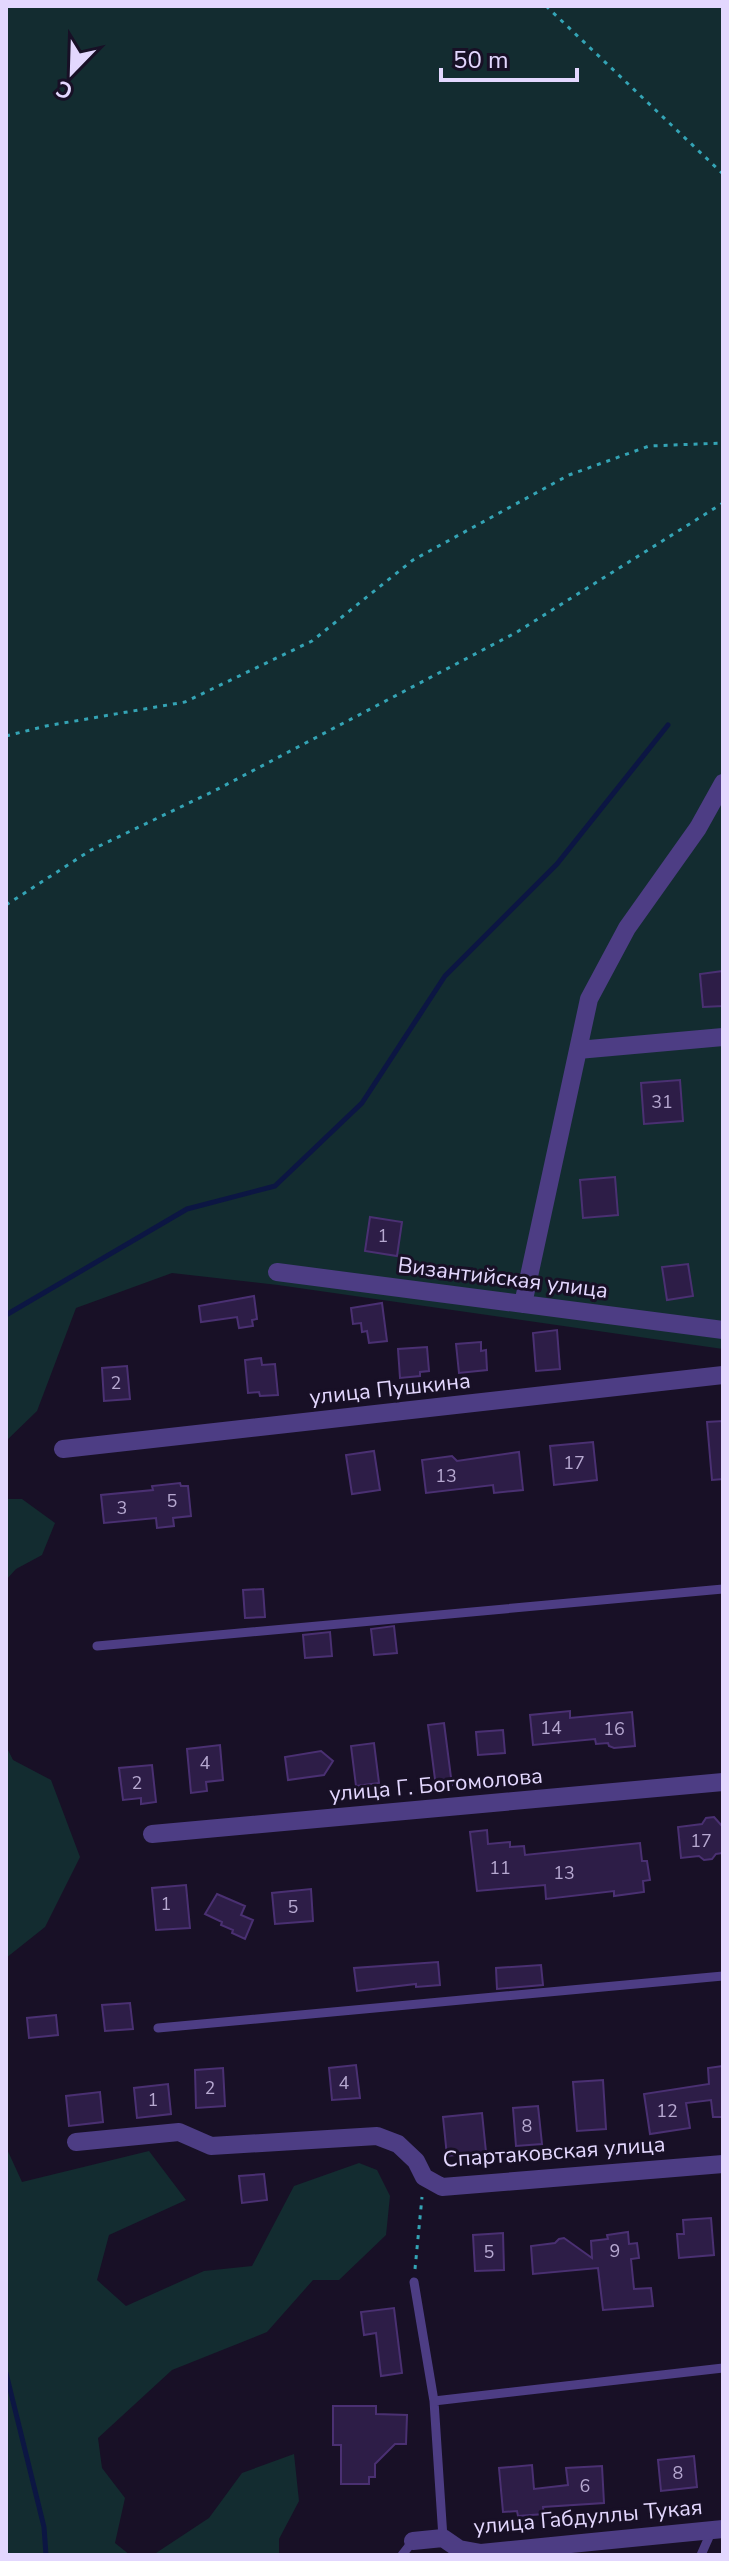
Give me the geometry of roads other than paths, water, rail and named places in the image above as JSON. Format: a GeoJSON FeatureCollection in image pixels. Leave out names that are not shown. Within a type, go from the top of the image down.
{"type":"FeatureCollection","features":[{"type":"Feature","properties":{"kind":"street"},"geometry":{"type":"LineString","coordinates":[[523,1304],[589,999],[627,928],[698,828],[723,783]]}},
{"type":"Feature","properties":{"kind":"street"},"geometry":{"type":"LineString","coordinates":[[578,1050],[723,1037]]}},
{"type":"Feature","properties":{"kind":"street","name":"Византийская улица"},"geometry":{"type":"LineString","coordinates":[[277,1272],[723,1330]]}},
{"type":"Feature","properties":{"kind":"street","name":"улица Пушкина"},"geometry":{"type":"LineString","coordinates":[[63,1449],[723,1375]]}},
{"type":"Feature","properties":{"kind":"street","name":"улица Г. Богомолова"},"geometry":{"type":"LineString","coordinates":[[152,1834],[723,1782]]}},
{"type":"Feature","properties":{"kind":"street","name":"Спартаковская улица"},"geometry":{"type":"LineString","coordinates":[[76,2142],[179,2132],[211,2146],[377,2136],[398,2144],[416,2161],[424,2177],[442,2187],[723,2164]]}},
{"type":"Feature","properties":{"kind":"street","name":"улица Габдуллы Тукая"},"geometry":{"type":"LineString","coordinates":[[407,2548],[443,2538],[459,2549],[481,2553],[718,2530]]}},
{"type":"Feature","properties":{"kind":"lane"},"geometry":{"type":"LineString","coordinates":[[97,1646],[723,1589]]}},
{"type":"Feature","properties":{"kind":"lane"},"geometry":{"type":"LineString","coordinates":[[158,2028],[723,1976]]}},
{"type":"Feature","properties":{"kind":"lane"},"geometry":{"type":"LineString","coordinates":[[414,2282],[434,2401],[443,2538]]}},
{"type":"Feature","properties":{"kind":"lane"},"geometry":{"type":"LineString","coordinates":[[434,2401],[723,2368]]}},
{"type":"Feature","properties":{"kind":"lane"},"geometry":{"type":"LineString","coordinates":[[701,2555],[718,2530]]}},
{"type":"Feature","properties":{"kind":"waterway"},"geometry":{"type":"LineString","coordinates":[[6,1315],[187,1209],[275,1186],[362,1103],[445,976],[557,864],[668,725]]}},
{"type":"Feature","properties":{"kind":"waterway"},"geometry":{"type":"LineString","coordinates":[[6,2373],[44,2527],[46,2555]]}}]}
